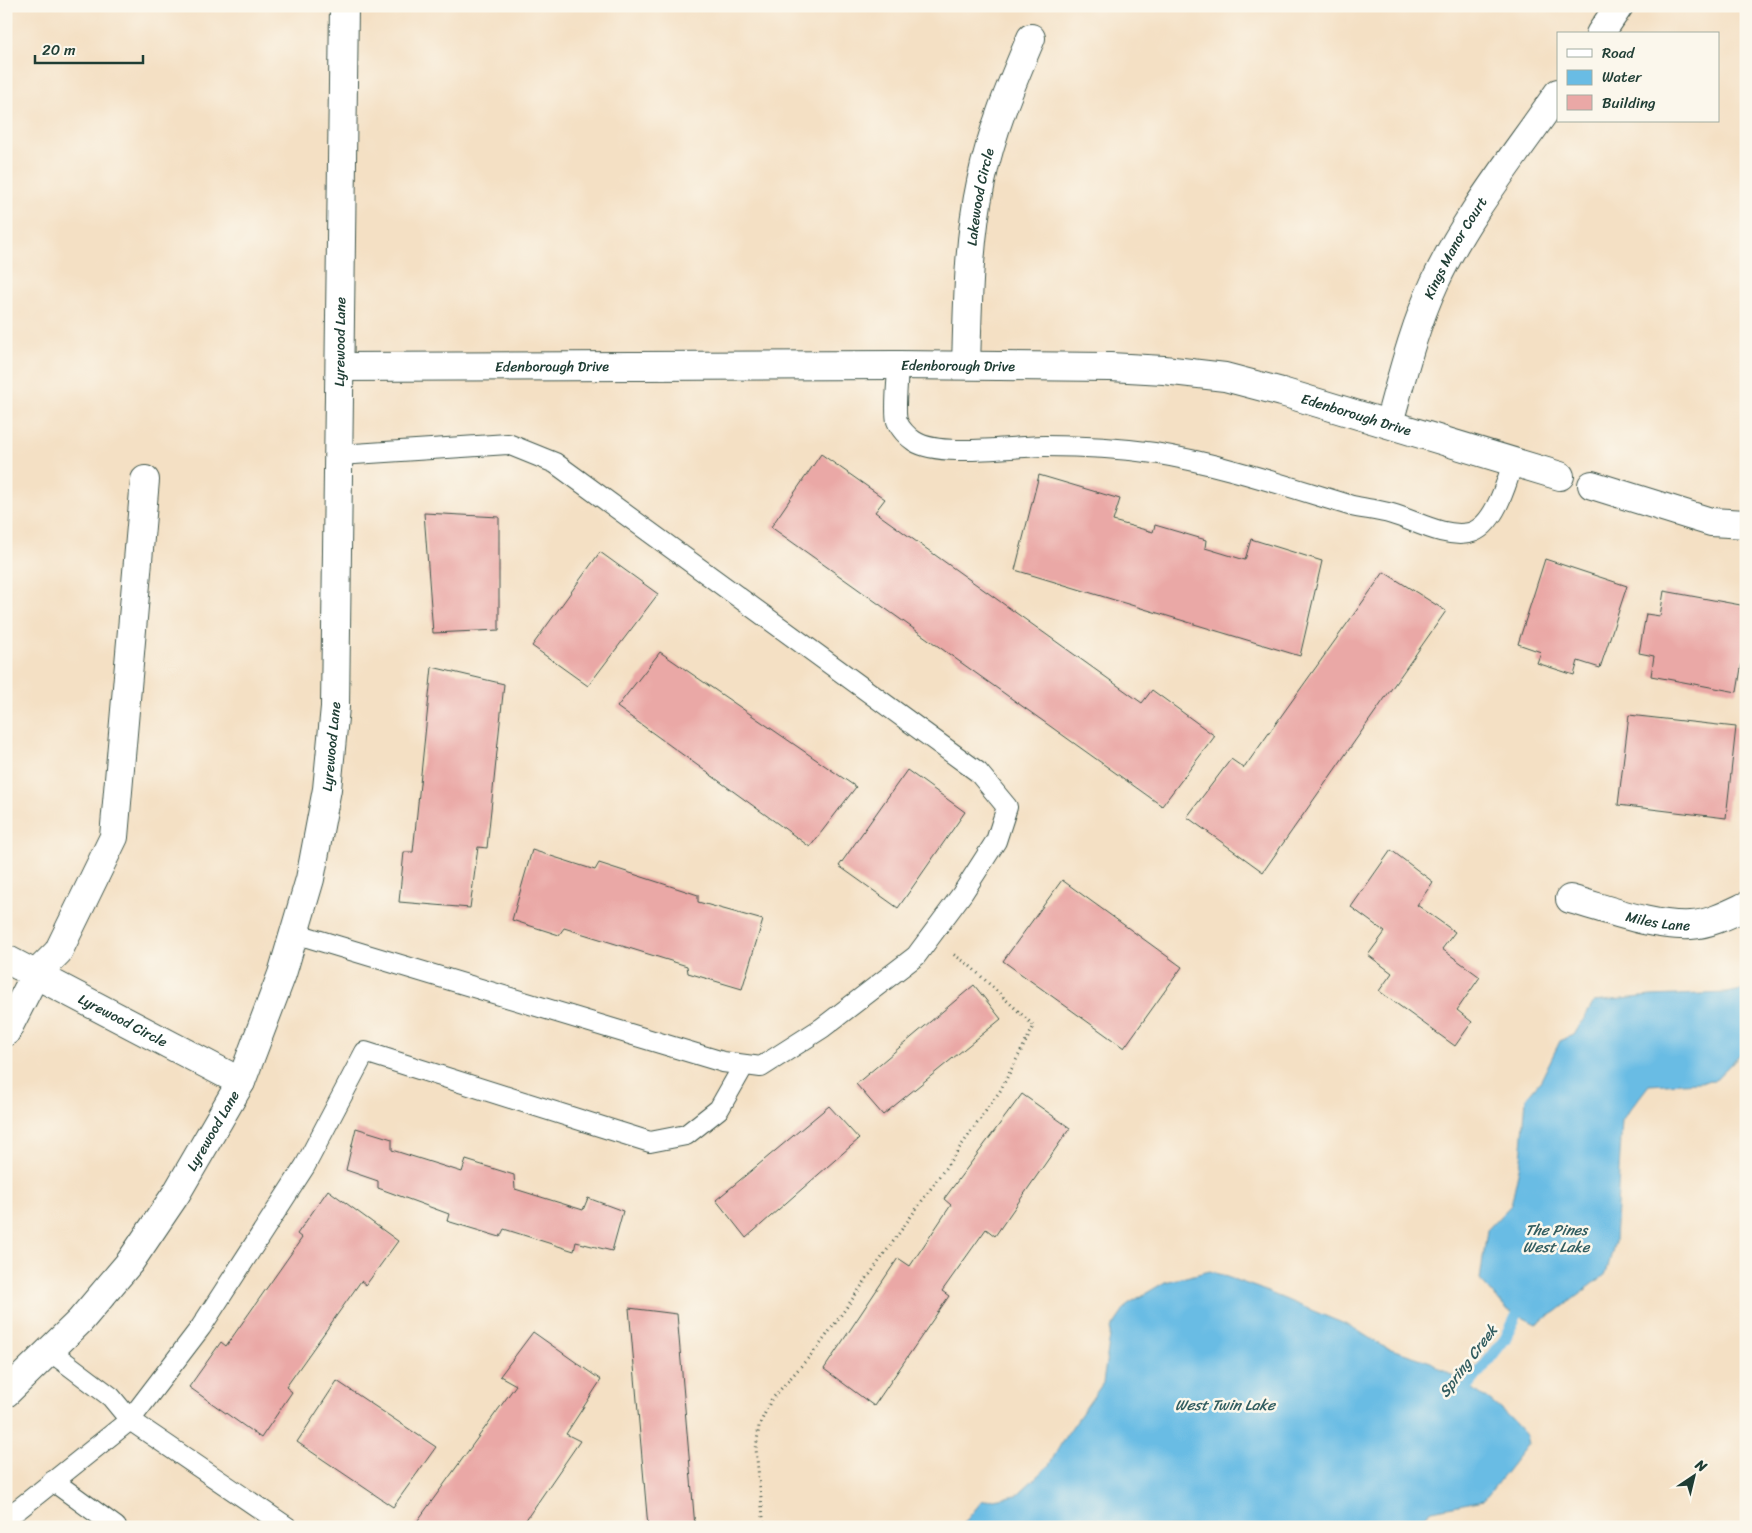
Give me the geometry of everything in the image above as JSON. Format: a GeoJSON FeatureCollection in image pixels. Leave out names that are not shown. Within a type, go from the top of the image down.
{"type":"FeatureCollection","features":[{"type":"Feature","properties":{"kind":"street","name":"Lyrewood Lane"},"geometry":{"type":"LineString","coordinates":[[6,1393],[80,1321],[130,1262],[176,1194],[241,1082],[282,974],[310,880],[327,789],[335,707],[344,6]]}},
{"type":"Feature","properties":{"kind":"street"},"geometry":{"type":"LineString","coordinates":[[1601,32],[1619,6]]}},
{"type":"Feature","properties":{"kind":"street","name":"Lakewood Circle"},"geometry":{"type":"LineString","coordinates":[[966,365],[971,248],[981,182],[999,116],[1031,38]]}},
{"type":"Feature","properties":{"kind":"street","name":"Kings Manor Court"},"geometry":{"type":"LineString","coordinates":[[1389,423],[1412,344],[1435,282],[1465,226],[1557,94]]}},
{"type":"Feature","properties":{"kind":"street","name":"Edenborough Drive"},"geometry":{"type":"LineString","coordinates":[[340,367],[966,365],[1110,367],[1164,370],[1225,377],[1389,423],[1560,476]]}},
{"type":"Feature","properties":{"kind":"street"},"geometry":{"type":"LineString","coordinates":[[6,1032],[35,975],[58,952],[114,837],[145,480]]}},
{"type":"Feature","properties":{"kind":"street"},"geometry":{"type":"LineString","coordinates":[[1592,486],[1711,522],[1746,524]]}},
{"type":"Feature","properties":{"kind":"street","name":"Miles Lane"},"geometry":{"type":"LineString","coordinates":[[1570,899],[1657,923],[1692,925],[1723,917],[1746,906]]}},
{"type":"Feature","properties":{"kind":"street","name":"Lyrewood Circle"},"geometry":{"type":"LineString","coordinates":[[6,959],[241,1082]]}},
{"type":"Feature","properties":{"kind":"lane"},"geometry":{"type":"LineString","coordinates":[[898,365],[898,422],[904,433],[915,442],[924,446],[971,450],[1045,446],[1124,449],[1184,458],[1227,468],[1354,506],[1391,514],[1444,532],[1469,533],[1478,529],[1483,524],[1504,494],[1513,462]]}},
{"type":"Feature","properties":{"kind":"lane"},"geometry":{"type":"LineString","coordinates":[[294,933],[724,1062],[761,1067],[822,1028],[916,956],[962,894],[996,841],[1007,807],[978,772],[555,463],[508,444],[339,454]]}},
{"type":"Feature","properties":{"kind":"lane"},"geometry":{"type":"LineString","coordinates":[[6,1517],[130,1420],[201,1327],[305,1166],[365,1052],[650,1142],[686,1135],[720,1109],[744,1065]]}},
{"type":"Feature","properties":{"kind":"lane"},"geometry":{"type":"LineString","coordinates":[[50,1351],[111,1397],[130,1420],[287,1527]]}},
{"type":"Feature","properties":{"kind":"lane"},"geometry":{"type":"LineString","coordinates":[[53,1481],[116,1527]]}},
{"type":"Feature","properties":{"kind":"path"},"geometry":{"type":"LineString","coordinates":[[764,1527],[756,1449],[759,1426],[771,1400],[819,1346],[1000,1090],[1034,1026],[969,965],[929,937]]}},
{"type":"Feature","properties":{"kind":"water","name":"The Pines West Lake"},"geometry":{"type":"Polygon","coordinates":[[[1746,989],[1746,1048],[1714,1081],[1649,1085],[1622,1120],[1615,1241],[1606,1274],[1556,1312],[1536,1324],[1506,1309],[1480,1280],[1487,1230],[1511,1205],[1521,1159],[1526,1098],[1541,1080],[1560,1041],[1574,1035],[1594,1002],[1651,996],[1727,993],[1746,989]]]}},
{"type":"Feature","properties":{"kind":"water","name":"West Twin Lake"},"geometry":{"type":"Polygon","coordinates":[[[1210,1271],[1258,1288],[1352,1327],[1382,1346],[1431,1362],[1489,1400],[1508,1416],[1526,1435],[1528,1444],[1484,1500],[1432,1510],[1412,1527],[961,1527],[982,1501],[1017,1495],[1049,1465],[1065,1437],[1103,1383],[1111,1329],[1128,1304],[1165,1282],[1210,1271]]]}},
{"type":"Feature","properties":{"kind":"building"},"geometry":{"type":"Polygon","coordinates":[[[821,454],[885,499],[875,512],[1142,703],[1152,690],[1215,736],[1162,806],[771,527],[821,454]]]}},
{"type":"Feature","properties":{"kind":"building"},"geometry":{"type":"Polygon","coordinates":[[[1039,475],[1120,499],[1113,521],[1153,532],[1155,525],[1206,540],[1205,548],[1245,560],[1251,539],[1322,561],[1300,656],[1015,570],[1039,475]]]}},
{"type":"Feature","properties":{"kind":"building"},"geometry":{"type":"Polygon","coordinates":[[[424,513],[499,517],[499,630],[433,633],[424,513]]]}},
{"type":"Feature","properties":{"kind":"building"},"geometry":{"type":"Polygon","coordinates":[[[600,552],[658,594],[588,686],[532,646],[600,552]]]}},
{"type":"Feature","properties":{"kind":"building"},"geometry":{"type":"Polygon","coordinates":[[[1545,559],[1627,586],[1600,668],[1578,661],[1574,675],[1537,663],[1541,652],[1518,644],[1545,559]]]}},
{"type":"Feature","properties":{"kind":"building"},"geometry":{"type":"Polygon","coordinates":[[[1384,572],[1446,611],[1263,872],[1187,817],[1231,759],[1244,768],[1384,572]]]}},
{"type":"Feature","properties":{"kind":"building"},"geometry":{"type":"Polygon","coordinates":[[[1664,591],[1746,606],[1746,638],[1737,692],[1651,676],[1654,656],[1639,653],[1646,614],[1660,616],[1664,591]]]}},
{"type":"Feature","properties":{"kind":"building"},"geometry":{"type":"Polygon","coordinates":[[[660,652],[856,787],[810,847],[617,707],[660,652]]]}},
{"type":"Feature","properties":{"kind":"building"},"geometry":{"type":"Polygon","coordinates":[[[432,667],[504,684],[487,848],[478,847],[470,908],[399,902],[404,852],[413,852],[432,667]]]}},
{"type":"Feature","properties":{"kind":"building"},"geometry":{"type":"Polygon","coordinates":[[[1629,715],[1736,727],[1726,818],[1618,805],[1629,715]]]}},
{"type":"Feature","properties":{"kind":"building"},"geometry":{"type":"Polygon","coordinates":[[[907,770],[965,812],[898,908],[839,866],[907,770]]]}},
{"type":"Feature","properties":{"kind":"building"},"geometry":{"type":"Polygon","coordinates":[[[532,850],[595,870],[599,863],[698,895],[698,902],[763,920],[742,989],[688,973],[687,966],[564,928],[559,935],[512,920],[532,850]]]}},
{"type":"Feature","properties":{"kind":"building"},"geometry":{"type":"Polygon","coordinates":[[[1391,850],[1433,882],[1417,905],[1455,932],[1442,949],[1480,977],[1457,1010],[1472,1022],[1455,1046],[1379,991],[1392,973],[1368,955],[1385,932],[1351,907],[1391,850]]]}},
{"type":"Feature","properties":{"kind":"building"},"geometry":{"type":"Polygon","coordinates":[[[1062,880],[1182,967],[1124,1048],[1003,961],[1062,880]]]}},
{"type":"Feature","properties":{"kind":"building"},"geometry":{"type":"Polygon","coordinates":[[[974,985],[1001,1019],[883,1115],[856,1084],[974,985]]]}},
{"type":"Feature","properties":{"kind":"building"},"geometry":{"type":"Polygon","coordinates":[[[1022,1094],[1070,1128],[995,1236],[986,1229],[942,1291],[949,1296],[874,1406],[824,1369],[898,1258],[910,1266],[951,1205],[944,1199],[1022,1094]]]}},
{"type":"Feature","properties":{"kind":"building"},"geometry":{"type":"Polygon","coordinates":[[[829,1106],[859,1139],[746,1238],[716,1200],[829,1106]]]}},
{"type":"Feature","properties":{"kind":"building"},"geometry":{"type":"Polygon","coordinates":[[[356,1128],[392,1139],[392,1150],[462,1172],[466,1160],[514,1175],[515,1189],[583,1210],[588,1198],[623,1211],[612,1251],[576,1242],[574,1251],[504,1229],[500,1237],[447,1221],[449,1214],[378,1188],[378,1181],[346,1170],[356,1128]]]}},
{"type":"Feature","properties":{"kind":"building"},"geometry":{"type":"Polygon","coordinates":[[[328,1190],[398,1241],[366,1285],[361,1281],[286,1387],[292,1392],[261,1438],[189,1387],[221,1342],[226,1346],[302,1238],[297,1234],[328,1190]]]}},
{"type":"Feature","properties":{"kind":"building"},"geometry":{"type":"Polygon","coordinates":[[[629,1308],[677,1314],[695,1527],[648,1527],[629,1308]]]}},
{"type":"Feature","properties":{"kind":"building"},"geometry":{"type":"Polygon","coordinates":[[[533,1332],[601,1380],[566,1434],[580,1441],[521,1527],[413,1527],[516,1385],[500,1376],[533,1332]]]}},
{"type":"Feature","properties":{"kind":"building"},"geometry":{"type":"Polygon","coordinates":[[[337,1381],[436,1447],[393,1507],[297,1442],[337,1381]]]}},
{"type":"Feature","properties":{"kind":"waterway","name":"Spring Creek"},"geometry":{"type":"LineString","coordinates":[[1459,1398],[1505,1339],[1523,1302]]}}]}
